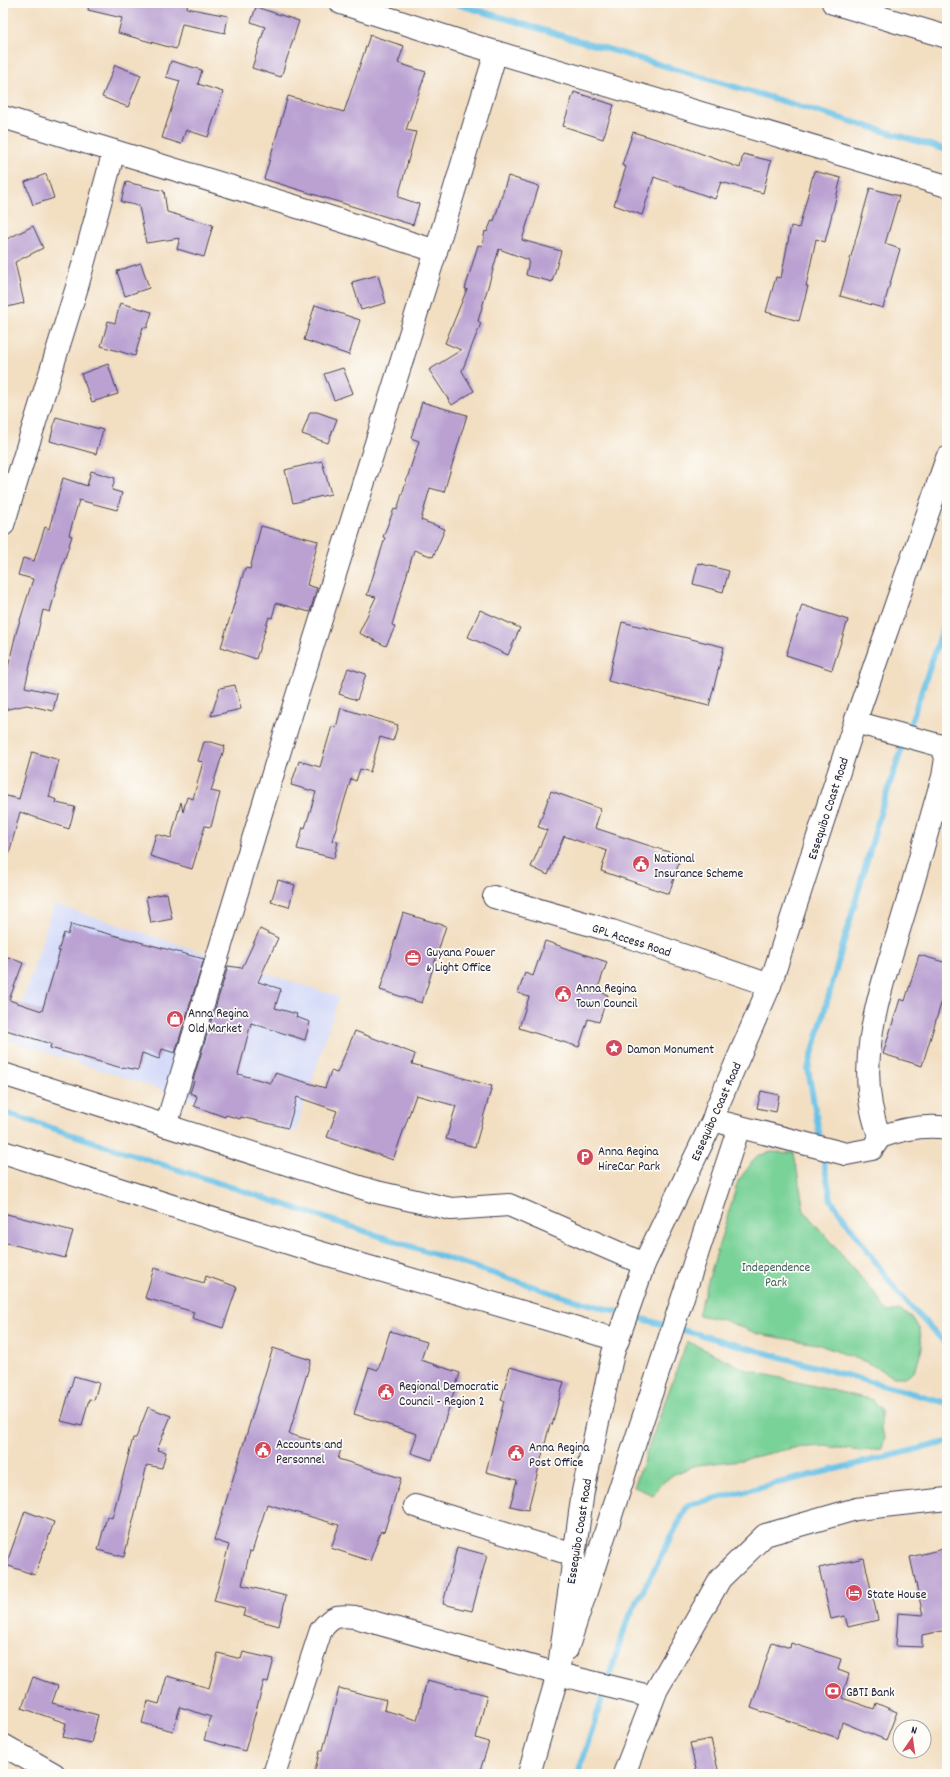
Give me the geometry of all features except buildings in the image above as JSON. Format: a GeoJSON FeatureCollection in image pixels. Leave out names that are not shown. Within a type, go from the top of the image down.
{"type":"FeatureCollection","features":[{"type":"Feature","properties":{"kind":"street"},"geometry":{"type":"LineString","coordinates":[[341,3],[496,52],[947,186]]}},
{"type":"Feature","properties":{"kind":"street"},"geometry":{"type":"LineString","coordinates":[[833,3],[947,37]]}},
{"type":"Feature","properties":{"kind":"street"},"geometry":{"type":"LineString","coordinates":[[166,1126],[280,747],[436,251],[496,52]]}},
{"type":"Feature","properties":{"kind":"street"},"geometry":{"type":"LineString","coordinates":[[3,117],[436,251]]}},
{"type":"Feature","properties":{"kind":"street"},"geometry":{"type":"LineString","coordinates":[[3,525],[76,287],[114,151]]}},
{"type":"Feature","properties":{"kind":"street","name":"Essequibo Coast Road"},"geometry":{"type":"LineString","coordinates":[[529,1774],[558,1674],[583,1491],[613,1353],[641,1272],[713,1120],[717,1107],[770,985],[855,722],[947,458]]}},
{"type":"Feature","properties":{"kind":"street"},"geometry":{"type":"LineString","coordinates":[[855,722],[942,746],[946,758],[943,777],[885,975],[871,1036],[867,1064],[869,1098],[873,1120],[880,1137]]}},
{"type":"Feature","properties":{"kind":"street","name":"GPL Access Road"},"geometry":{"type":"LineString","coordinates":[[494,897],[612,931],[770,985]]}},
{"type":"Feature","properties":{"kind":"street"},"geometry":{"type":"LineString","coordinates":[[3,1074],[372,1190],[451,1209],[509,1205],[641,1272]]}},
{"type":"Feature","properties":{"kind":"street"},"geometry":{"type":"LineString","coordinates":[[713,1120],[846,1154],[872,1149],[880,1137],[910,1128],[935,1126],[947,1128]]}},
{"type":"Feature","properties":{"kind":"street"},"geometry":{"type":"LineString","coordinates":[[558,1674],[739,1127]]}},
{"type":"Feature","properties":{"kind":"street"},"geometry":{"type":"LineString","coordinates":[[3,1152],[298,1246],[620,1333]]}},
{"type":"Feature","properties":{"kind":"street"},"geometry":{"type":"LineString","coordinates":[[624,1774],[657,1688],[720,1579],[765,1535],[856,1509],[947,1499]]}},
{"type":"Feature","properties":{"kind":"street"},"geometry":{"type":"LineString","coordinates":[[415,1506],[574,1555]]}},
{"type":"Feature","properties":{"kind":"street"},"geometry":{"type":"LineString","coordinates":[[274,1774],[321,1630],[329,1619],[342,1615],[355,1617],[558,1674],[653,1697]]}},
{"type":"Feature","properties":{"kind":"street"},"geometry":{"type":"LineString","coordinates":[[3,1745],[54,1774]]}},
{"type":"Feature","properties":{"kind":"shaded area","name":"Anna Regina Old Market"},"geometry":{"type":"Polygon","coordinates":[[[54,904],[339,997],[295,1133],[10,1041],[54,904]]]}},
{"type":"Feature","properties":{"kind":"green space","name":"Independence Park"},"geometry":{"type":"Polygon","coordinates":[[[771,1152],[794,1153],[804,1211],[876,1295],[887,1312],[899,1310],[912,1317],[920,1330],[922,1348],[914,1372],[907,1377],[894,1377],[866,1362],[817,1344],[758,1334],[724,1320],[698,1315],[738,1181],[757,1156],[771,1152]]]}},
{"type":"Feature","properties":{"kind":"green space"},"geometry":{"type":"Polygon","coordinates":[[[687,1341],[747,1370],[873,1400],[881,1409],[881,1430],[885,1437],[882,1449],[860,1451],[825,1446],[793,1448],[741,1460],[698,1465],[674,1474],[660,1485],[653,1495],[634,1487],[687,1341]]]}},
{"type":"Feature","properties":{"kind":"waterway"},"geometry":{"type":"LineString","coordinates":[[453,3],[947,150]]}},
{"type":"Feature","properties":{"kind":"waterway"},"geometry":{"type":"LineString","coordinates":[[821,1144],[808,1069],[882,807],[947,617]]}},
{"type":"Feature","properties":{"kind":"waterway"},"geometry":{"type":"LineString","coordinates":[[3,1112],[574,1300],[947,1403]]}},
{"type":"Feature","properties":{"kind":"waterway"},"geometry":{"type":"LineString","coordinates":[[822,1153],[831,1200],[898,1293],[947,1345]]}},
{"type":"Feature","properties":{"kind":"waterway"},"geometry":{"type":"LineString","coordinates":[[578,1774],[627,1621],[688,1505],[947,1442]]}},
{"type":"Feature","properties":{"kind":"place","name":"National Insurance Scheme"},"geometry":{"type":"Point","coordinates":[641,864]}},
{"type":"Feature","properties":{"kind":"place","name":"Guyana Power & Light Office"},"geometry":{"type":"Point","coordinates":[413,958]}},
{"type":"Feature","properties":{"kind":"place","name":"Anna Regina Town Council"},"geometry":{"type":"Point","coordinates":[563,994]}},
{"type":"Feature","properties":{"kind":"place","name":"Anna Regina Old Market"},"geometry":{"type":"Point","coordinates":[175,1019]}},
{"type":"Feature","properties":{"kind":"place","name":"Damon Monument"},"geometry":{"type":"Point","coordinates":[614,1048]}},
{"type":"Feature","properties":{"kind":"place","name":"Anna Regina HireCar Park"},"geometry":{"type":"Point","coordinates":[585,1157]}},
{"type":"Feature","properties":{"kind":"place","name":"Regional Democratic Council - Region 2"},"geometry":{"type":"Point","coordinates":[386,1392]}},
{"type":"Feature","properties":{"kind":"place","name":"Accounts and Personnel"},"geometry":{"type":"Point","coordinates":[263,1450]}},
{"type":"Feature","properties":{"kind":"place","name":"Anna Regina Post Office"},"geometry":{"type":"Point","coordinates":[516,1453]}},
{"type":"Feature","properties":{"kind":"place","name":"State House"},"geometry":{"type":"Point","coordinates":[854,1593]}},
{"type":"Feature","properties":{"kind":"place","name":"GBTI Bank"},"geometry":{"type":"Point","coordinates":[833,1691]}}]}
